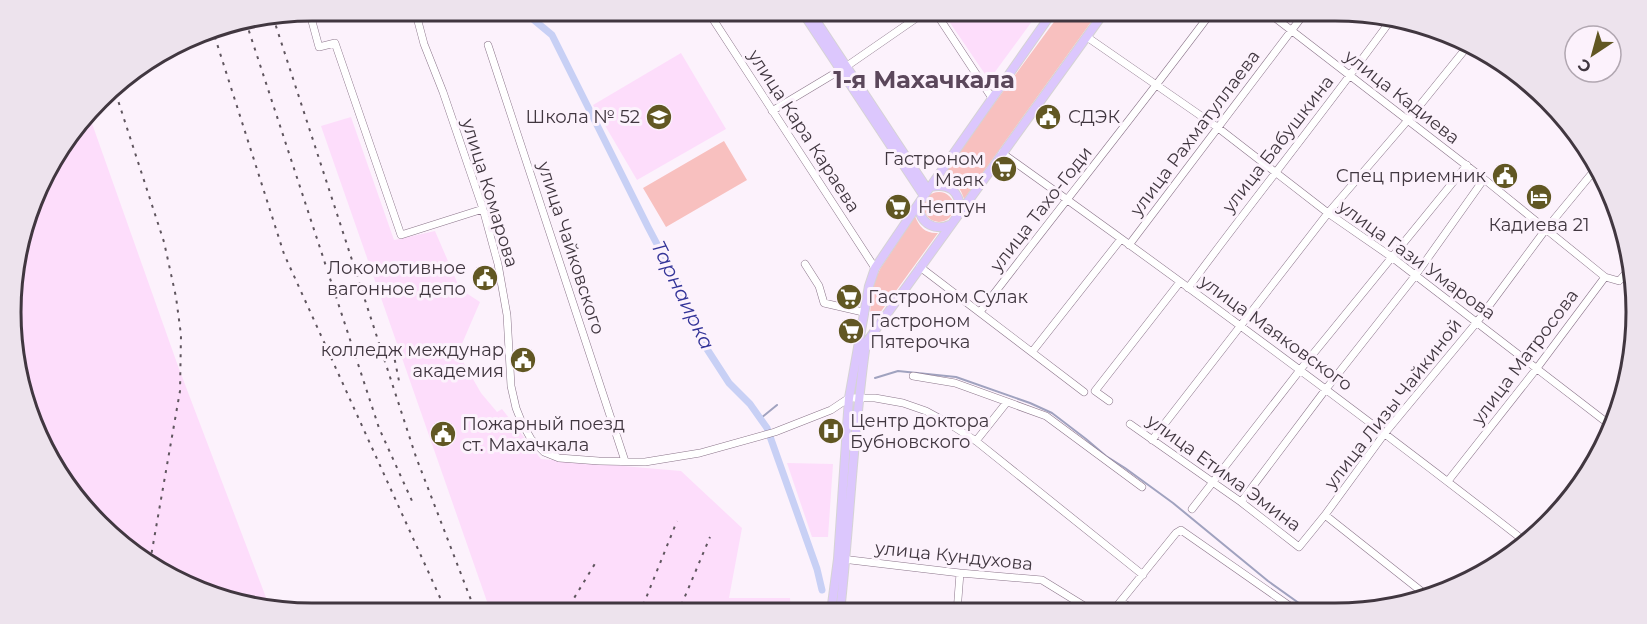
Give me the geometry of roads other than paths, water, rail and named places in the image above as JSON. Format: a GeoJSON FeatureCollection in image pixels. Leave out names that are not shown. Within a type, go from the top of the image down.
{"type":"FeatureCollection","features":[{"type":"Feature","properties":{"kind":"main road"},"geometry":{"type":"LineString","coordinates":[[809,21],[844,68]]}},
{"type":"Feature","properties":{"kind":"main road"},"geometry":{"type":"LineString","coordinates":[[816,21],[926,193]]}},
{"type":"Feature","properties":{"kind":"main road"},"geometry":{"type":"LineString","coordinates":[[840,603],[854,398],[862,342],[863,312],[875,268],[992,98],[1028,50],[1042,21]]}},
{"type":"Feature","properties":{"kind":"main road"},"geometry":{"type":"LineString","coordinates":[[862,342],[920,267],[1099,21]]}},
{"type":"Feature","properties":{"kind":"main road"},"geometry":{"type":"LineString","coordinates":[[951,224],[943,228],[934,228],[926,224],[919,208],[926,193],[939,185],[948,187],[956,193],[960,201],[960,210]]}},
{"type":"Feature","properties":{"kind":"main road"},"geometry":{"type":"LineString","coordinates":[[833,603],[842,559]]}},
{"type":"Feature","properties":{"kind":"street"},"geometry":{"type":"LineString","coordinates":[[312,21],[320,47],[335,43],[401,235],[483,209]]}},
{"type":"Feature","properties":{"kind":"street","name":"улица Комарова"},"geometry":{"type":"LineString","coordinates":[[418,21],[483,209],[498,264],[507,315],[511,386],[522,423],[531,439],[544,452],[559,458],[625,461]]}},
{"type":"Feature","properties":{"kind":"street","name":"улица Кара Караева"},"geometry":{"type":"LineString","coordinates":[[714,21],[875,268]]}},
{"type":"Feature","properties":{"kind":"street"},"geometry":{"type":"LineString","coordinates":[[772,111],[844,68],[912,21]]}},
{"type":"Feature","properties":{"kind":"street"},"geometry":{"type":"LineString","coordinates":[[941,21],[992,98]]}},
{"type":"Feature","properties":{"kind":"street","name":"улица Тахо-Годи"},"geometry":{"type":"LineString","coordinates":[[980,312],[1205,21]]}},
{"type":"Feature","properties":{"kind":"street","name":"улица Кадиева"},"geometry":{"type":"LineString","coordinates":[[1279,21],[1467,165],[1605,277]]}},
{"type":"Feature","properties":{"kind":"street","name":"улица Рахматуллаева"},"geometry":{"type":"LineString","coordinates":[[1129,245],[1298,21]]}},
{"type":"Feature","properties":{"kind":"street","name":"улица Бабушкина"},"geometry":{"type":"LineString","coordinates":[[1188,288],[1387,26]]}},
{"type":"Feature","properties":{"kind":"street","name":"улица Гази Умарова"},"geometry":{"type":"LineString","coordinates":[[1088,37],[1217,128],[1328,213],[1393,258],[1605,421]]}},
{"type":"Feature","properties":{"kind":"street","name":"улица Чайковского"},"geometry":{"type":"LineString","coordinates":[[488,45],[625,461]]}},
{"type":"Feature","properties":{"kind":"street"},"geometry":{"type":"LineString","coordinates":[[1152,440],[1328,213],[1464,51]]}},
{"type":"Feature","properties":{"kind":"street","name":"улица Маяковского"},"geometry":{"type":"LineString","coordinates":[[1002,153],[1240,325],[1519,537]]}},
{"type":"Feature","properties":{"kind":"street"},"geometry":{"type":"LineString","coordinates":[[1192,509],[1300,370],[1467,165]]}},
{"type":"Feature","properties":{"kind":"street","name":"улица Лизы Чайкиной"},"geometry":{"type":"LineString","coordinates":[[1299,547],[1385,433],[1477,322],[1591,174]]}},
{"type":"Feature","properties":{"kind":"street"},"geometry":{"type":"LineString","coordinates":[[1241,502],[1415,276],[1484,179]]}},
{"type":"Feature","properties":{"kind":"street"},"geometry":{"type":"LineString","coordinates":[[1032,352],[1121,239]]}},
{"type":"Feature","properties":{"kind":"street"},"geometry":{"type":"LineString","coordinates":[[805,264],[819,286],[824,303],[863,312]]}},
{"type":"Feature","properties":{"kind":"street"},"geometry":{"type":"LineString","coordinates":[[920,267],[1084,392]]}},
{"type":"Feature","properties":{"kind":"street"},"geometry":{"type":"LineString","coordinates":[[1605,277],[1619,280],[1624,275]]}},
{"type":"Feature","properties":{"kind":"street","name":"улица Матросова"},"geometry":{"type":"LineString","coordinates":[[1448,481],[1605,277]]}},
{"type":"Feature","properties":{"kind":"street"},"geometry":{"type":"LineString","coordinates":[[1109,401],[1095,391],[1180,282]]}},
{"type":"Feature","properties":{"kind":"street"},"geometry":{"type":"LineString","coordinates":[[914,376],[955,383],[1046,416],[1142,487]]}},
{"type":"Feature","properties":{"kind":"street"},"geometry":{"type":"LineString","coordinates":[[625,461],[645,462],[700,453],[761,437],[831,410],[854,398],[875,398],[903,403],[926,411],[976,441],[1143,575]]}},
{"type":"Feature","properties":{"kind":"street"},"geometry":{"type":"LineString","coordinates":[[976,441],[1007,402]]}},
{"type":"Feature","properties":{"kind":"street","name":"улица Етима Эмина"},"geometry":{"type":"LineString","coordinates":[[1130,424],[1241,502],[1299,547]]}},
{"type":"Feature","properties":{"kind":"street","name":"улица Етима Эмина"},"geometry":{"type":"LineString","coordinates":[[1325,514],[1420,590]]}},
{"type":"Feature","properties":{"kind":"street"},"geometry":{"type":"LineString","coordinates":[[1124,603],[1121,601],[1176,533],[1181,531],[1285,603]]}},
{"type":"Feature","properties":{"kind":"street","name":"улица Кундухова"},"geometry":{"type":"LineString","coordinates":[[842,559],[1042,580],[1079,603]]}},
{"type":"Feature","properties":{"kind":"street"},"geometry":{"type":"LineString","coordinates":[[958,603],[960,573]]}},
{"type":"Feature","properties":{"kind":"waterway","name":"Тарнаирка"},"geometry":{"type":"LineString","coordinates":[[535,21],[552,35],[686,299],[705,346],[729,383],[750,404],[767,428],[817,569],[822,590]]}},
{"type":"Feature","properties":{"kind":"waterway"},"geometry":{"type":"LineString","coordinates":[[875,378],[898,371],[956,377],[1052,413],[1106,456],[1173,503],[1268,581],[1299,603]]}},
{"type":"Feature","properties":{"kind":"waterway"},"geometry":{"type":"LineString","coordinates":[[761,418],[777,405]]}},
{"type":"Feature","properties":{"kind":"railway"},"geometry":{"type":"LineString","coordinates":[[275,23],[416,457],[472,603]]}},
{"type":"Feature","properties":{"kind":"railway"},"geometry":{"type":"LineString","coordinates":[[248,29],[379,428],[412,501]]}},
{"type":"Feature","properties":{"kind":"railway"},"geometry":{"type":"LineString","coordinates":[[215,37],[284,254],[442,603]]}},
{"type":"Feature","properties":{"kind":"railway"},"geometry":{"type":"LineString","coordinates":[[117,96],[164,242],[176,297],[181,335],[180,391],[151,555]]}},
{"type":"Feature","properties":{"kind":"railway"},"geometry":{"type":"LineString","coordinates":[[393,351],[399,381]]}},
{"type":"Feature","properties":{"kind":"railway"},"geometry":{"type":"LineString","coordinates":[[644,603],[677,521]]}},
{"type":"Feature","properties":{"kind":"railway"},"geometry":{"type":"LineString","coordinates":[[682,603],[710,537]]}},
{"type":"Feature","properties":{"kind":"railway"},"geometry":{"type":"LineString","coordinates":[[571,603],[596,562]]}},
{"type":"Feature","properties":{"kind":"place","name":"Школа № 52"},"geometry":{"type":"Point","coordinates":[659,117]}},
{"type":"Feature","properties":{"kind":"place","name":"СДЭК"},"geometry":{"type":"Point","coordinates":[1048,117]}},
{"type":"Feature","properties":{"kind":"place","name":"Гастроном Маяк"},"geometry":{"type":"Point","coordinates":[1004,169]}},
{"type":"Feature","properties":{"kind":"place","name":"Спец приемник"},"geometry":{"type":"Point","coordinates":[1505,176]}},
{"type":"Feature","properties":{"kind":"place","name":"Кадиева 21"},"geometry":{"type":"Point","coordinates":[1539,197]}},
{"type":"Feature","properties":{"kind":"place","name":"Нептун"},"geometry":{"type":"Point","coordinates":[898,207]}},
{"type":"Feature","properties":{"kind":"place","name":"Локомотивное вагонное депо"},"geometry":{"type":"Point","coordinates":[485,278]}},
{"type":"Feature","properties":{"kind":"place","name":"Гастроном Сулак"},"geometry":{"type":"Point","coordinates":[849,297]}},
{"type":"Feature","properties":{"kind":"place","name":"Гастроном Пятерочка"},"geometry":{"type":"Point","coordinates":[851,331]}},
{"type":"Feature","properties":{"kind":"place","name":"колледж междунар академия"},"geometry":{"type":"Point","coordinates":[523,360]}},
{"type":"Feature","properties":{"kind":"place","name":"Центр доктора Бубновского"},"geometry":{"type":"Point","coordinates":[831,431]}},
{"type":"Feature","properties":{"kind":"place","name":"Пожарный поезд ст. Махачкала"},"geometry":{"type":"Point","coordinates":[443,434]}},
{"type":"Feature","properties":{"kind":"district","name":"1-я Махачкала"},"geometry":{"type":"Point","coordinates":[924,80]}}]}
